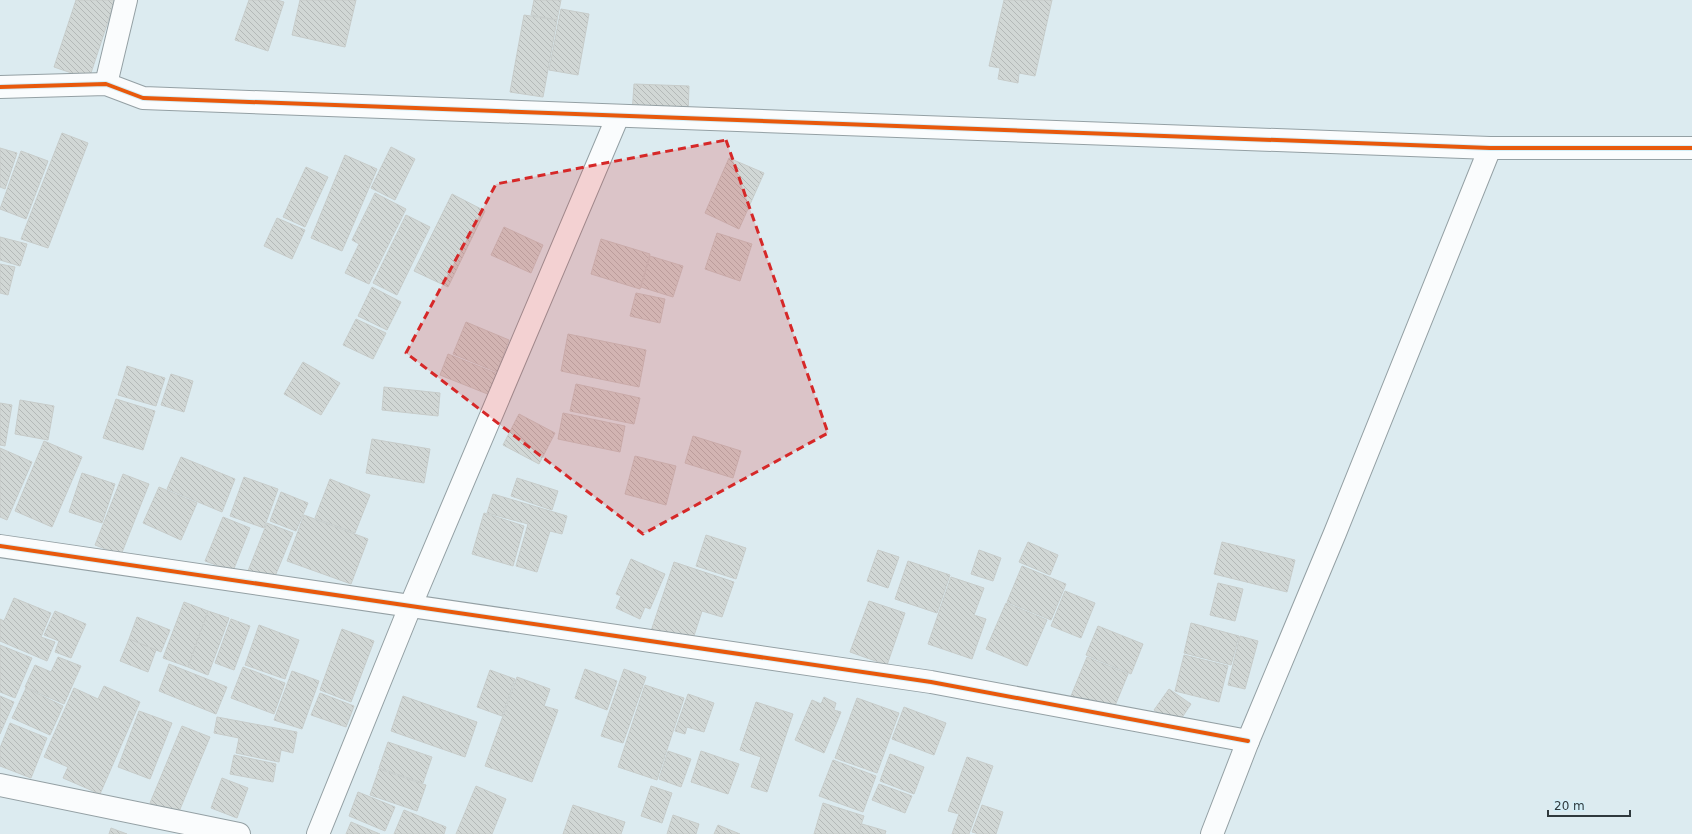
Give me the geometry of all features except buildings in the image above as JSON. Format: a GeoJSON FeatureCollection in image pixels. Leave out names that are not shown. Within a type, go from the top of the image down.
{"type":"FeatureCollection","features":[{"type":"Feature","properties":{"kind":"street"},"geometry":{"type":"LineString","coordinates":[[106,84],[126,0]]}},
{"type":"Feature","properties":{"kind":"street"},"geometry":{"type":"LineString","coordinates":[[0,87],[106,84],[142,98],[1490,148],[1692,148]]}},
{"type":"Feature","properties":{"kind":"street"},"geometry":{"type":"LineString","coordinates":[[318,834],[410,607],[618,116]]}},
{"type":"Feature","properties":{"kind":"street"},"geometry":{"type":"LineString","coordinates":[[1212,834],[1248,741],[1336,534],[1490,148]]}},
{"type":"Feature","properties":{"kind":"street"},"geometry":{"type":"LineString","coordinates":[[0,546],[931,682],[1248,741]]}},
{"type":"Feature","properties":{"kind":"street"},"geometry":{"type":"LineString","coordinates":[[0,785],[239,834]]}},
{"type":"Feature","properties":{"kind":"highlighted area"},"geometry":{"type":"Polygon","coordinates":[[[726,140],[828,433],[643,534],[406,353],[496,184],[726,140]]]}},
{"type":"Feature","properties":{"kind":"cycle path"},"geometry":{"type":"LineString","coordinates":[[0,87],[106,84],[143,98],[1490,148],[1692,148]]}},
{"type":"Feature","properties":{"kind":"cycle path"},"geometry":{"type":"LineString","coordinates":[[0,546],[931,682],[1248,741]]}}]}
